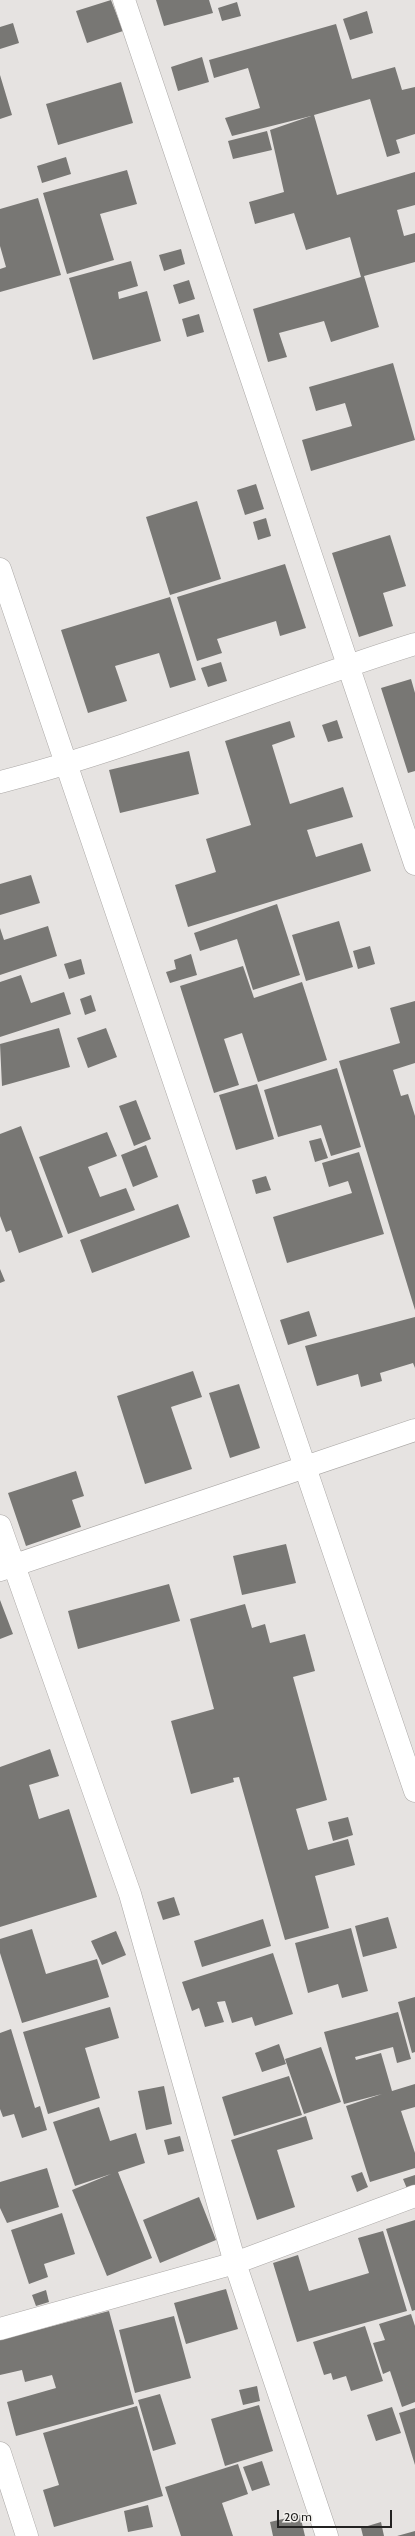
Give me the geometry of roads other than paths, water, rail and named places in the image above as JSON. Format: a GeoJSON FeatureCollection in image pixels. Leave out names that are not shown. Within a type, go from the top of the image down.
{"type":"FeatureCollection","features":[{"type":"Feature","properties":{"kind":"street"},"geometry":{"type":"LineString","coordinates":[[124,0],[415,864]]}},
{"type":"Feature","properties":{"kind":"street"},"geometry":{"type":"LineString","coordinates":[[0,569],[415,1791]]}},
{"type":"Feature","properties":{"kind":"street"},"geometry":{"type":"LineString","coordinates":[[0,782],[66,765],[348,664],[415,644]]}},
{"type":"Feature","properties":{"kind":"street"},"geometry":{"type":"LineString","coordinates":[[6,1568],[415,1430]]}},
{"type":"Feature","properties":{"kind":"street"},"geometry":{"type":"LineString","coordinates":[[0,1526],[6,1568],[130,1894],[235,2263],[327,2536]]}},
{"type":"Feature","properties":{"kind":"street"},"geometry":{"type":"LineString","coordinates":[[0,2329],[235,2263],[415,2196]]}},
{"type":"Feature","properties":{"kind":"street"},"geometry":{"type":"LineString","coordinates":[[0,2452],[26,2536]]}}]}
